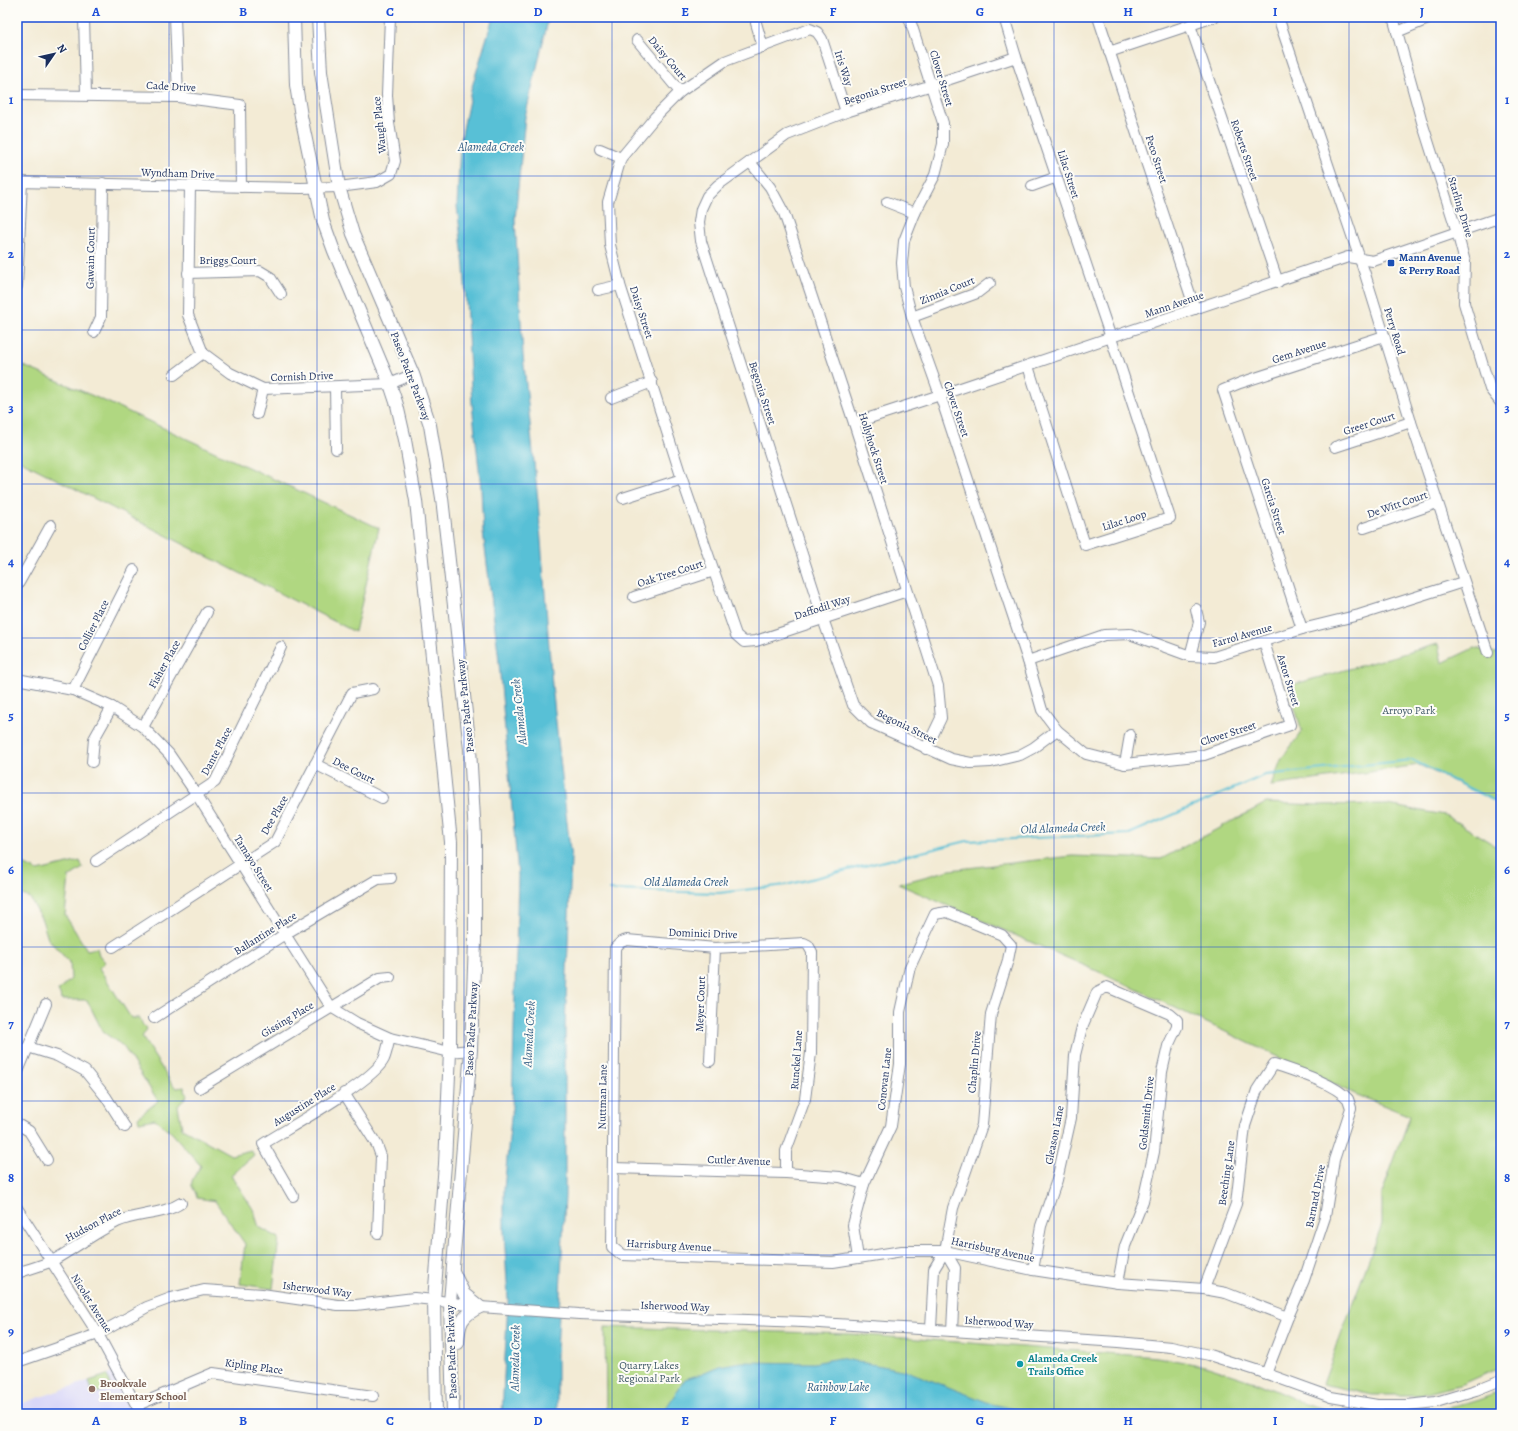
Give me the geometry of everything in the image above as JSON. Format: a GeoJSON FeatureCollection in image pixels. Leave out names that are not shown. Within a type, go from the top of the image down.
{"type":"FeatureCollection","features":[{"type":"Feature","properties":{"kind":"main road","name":"Paseo Padre Parkway"},"geometry":{"type":"LineString","coordinates":[[294,17],[296,85],[323,221],[334,251],[390,384],[397,405],[405,440],[416,501],[451,842],[450,1052],[446,1164],[434,1300],[436,1414]]}},
{"type":"Feature","properties":{"kind":"main road","name":"Paseo Padre Parkway"},"geometry":{"type":"LineString","coordinates":[[318,17],[321,72],[339,187],[352,234],[413,374],[430,425],[442,498],[470,749],[475,836],[475,918],[471,1050],[450,1302],[453,1414]]}},
{"type":"Feature","properties":{"kind":"main road"},"geometry":{"type":"LineString","coordinates":[[452,1270],[464,1294],[481,1307],[470,1312],[463,1318],[459,1328],[457,1368],[452,1394]]}},
{"type":"Feature","properties":{"kind":"street"},"geometry":{"type":"LineString","coordinates":[[84,17],[86,95]]}},
{"type":"Feature","properties":{"kind":"street"},"geometry":{"type":"LineString","coordinates":[[175,17],[178,97]]}},
{"type":"Feature","properties":{"kind":"street","name":"Waugh Place"},"geometry":{"type":"LineString","coordinates":[[339,187],[377,182],[391,174],[395,162],[389,123],[387,95],[390,17]]}},
{"type":"Feature","properties":{"kind":"street","name":"Clover Street"},"geometry":{"type":"LineString","coordinates":[[909,17],[943,123],[943,144],[935,175],[915,213],[904,241],[902,263],[904,287],[912,317],[940,395],[1028,661],[1042,710],[1057,730],[1086,754],[1125,764],[1204,755],[1290,725]]}},
{"type":"Feature","properties":{"kind":"street","name":"Lilac Street"},"geometry":{"type":"LineString","coordinates":[[1004,17],[1016,57],[1112,338]]}},
{"type":"Feature","properties":{"kind":"street","name":"Peco Street"},"geometry":{"type":"LineString","coordinates":[[1098,17],[1195,309]]}},
{"type":"Feature","properties":{"kind":"street"},"geometry":{"type":"LineString","coordinates":[[1109,52],[1214,17]]}},
{"type":"Feature","properties":{"kind":"street","name":"Perry Road"},"geometry":{"type":"LineString","coordinates":[[1278,17],[1360,259],[1411,422],[1463,582],[1488,653]]}},
{"type":"Feature","properties":{"kind":"street","name":"Starling Drive"},"geometry":{"type":"LineString","coordinates":[[1393,17],[1422,122],[1465,262],[1464,303],[1490,389],[1501,403]]}},
{"type":"Feature","properties":{"kind":"street"},"geometry":{"type":"LineString","coordinates":[[1397,32],[1433,17]]}},
{"type":"Feature","properties":{"kind":"street"},"geometry":{"type":"LineString","coordinates":[[756,24],[763,47]]}},
{"type":"Feature","properties":{"kind":"street","name":"Roberts Street"},"geometry":{"type":"LineString","coordinates":[[1190,25],[1278,282]]}},
{"type":"Feature","properties":{"kind":"street","name":"Daisy Street"},"geometry":{"type":"LineString","coordinates":[[744,642],[736,635],[682,480],[620,285],[610,245],[608,202],[621,158],[655,117],[680,92],[725,61],[810,29],[818,32]]}},
{"type":"Feature","properties":{"kind":"street","name":"Iris Way"},"geometry":{"type":"LineString","coordinates":[[818,32],[822,39],[846,112]]}},
{"type":"Feature","properties":{"kind":"street","name":"Daisy Court"},"geometry":{"type":"LineString","coordinates":[[637,40],[680,92]]}},
{"type":"Feature","properties":{"kind":"street","name":"Begonia Street"},"geometry":{"type":"LineString","coordinates":[[1016,57],[846,112],[788,135],[718,185],[707,196],[701,209],[699,222],[700,241],[823,618],[853,705],[871,723],[926,749],[951,759],[971,763],[992,762],[1020,755],[1033,748],[1057,730]]}},
{"type":"Feature","properties":{"kind":"street","name":"Cade Drive"},"geometry":{"type":"LineString","coordinates":[[17,95],[178,97],[240,104],[242,187]]}},
{"type":"Feature","properties":{"kind":"street"},"geometry":{"type":"LineString","coordinates":[[600,149],[621,158]]}},
{"type":"Feature","properties":{"kind":"street","name":"Hollyhock Street"},"geometry":{"type":"LineString","coordinates":[[750,162],[770,188],[784,213],[854,423],[938,686],[941,718],[926,749]]}},
{"type":"Feature","properties":{"kind":"street"},"geometry":{"type":"LineString","coordinates":[[1032,186],[1057,177]]}},
{"type":"Feature","properties":{"kind":"street"},"geometry":{"type":"LineString","coordinates":[[17,286],[19,182]]}},
{"type":"Feature","properties":{"kind":"street","name":"Wyndham Drive"},"geometry":{"type":"LineString","coordinates":[[19,182],[242,187],[339,187]]}},
{"type":"Feature","properties":{"kind":"street","name":"Gawain Court"},"geometry":{"type":"LineString","coordinates":[[94,332],[101,316],[103,183]]}},
{"type":"Feature","properties":{"kind":"street"},"geometry":{"type":"LineString","coordinates":[[174,375],[203,353],[188,315],[190,186]]}},
{"type":"Feature","properties":{"kind":"street"},"geometry":{"type":"LineString","coordinates":[[887,202],[915,213]]}},
{"type":"Feature","properties":{"kind":"street","name":"Mann Avenue"},"geometry":{"type":"LineString","coordinates":[[854,423],[1112,338],[1348,257],[1373,261],[1501,216]]}},
{"type":"Feature","properties":{"kind":"street","name":"Briggs Court"},"geometry":{"type":"LineString","coordinates":[[188,273],[260,271],[270,277],[281,294]]}},
{"type":"Feature","properties":{"kind":"street","name":"Zinnia Court"},"geometry":{"type":"LineString","coordinates":[[912,317],[977,293],[990,283]]}},
{"type":"Feature","properties":{"kind":"street"},"geometry":{"type":"LineString","coordinates":[[598,290],[620,285]]}},
{"type":"Feature","properties":{"kind":"street","name":"Gem Avenue"},"geometry":{"type":"LineString","coordinates":[[1223,390],[1240,383],[1384,336]]}},
{"type":"Feature","properties":{"kind":"street","name":"Lilac Loop"},"geometry":{"type":"LineString","coordinates":[[1028,366],[1085,545],[1170,518],[1112,338]]}},
{"type":"Feature","properties":{"kind":"street","name":"Cornish Drive"},"geometry":{"type":"LineString","coordinates":[[203,353],[230,373],[263,389],[390,384],[413,374]]}},
{"type":"Feature","properties":{"kind":"street"},"geometry":{"type":"LineString","coordinates":[[611,398],[652,382]]}},
{"type":"Feature","properties":{"kind":"street"},"geometry":{"type":"LineString","coordinates":[[335,387],[336,449]]}},
{"type":"Feature","properties":{"kind":"street"},"geometry":{"type":"LineString","coordinates":[[257,414],[263,389]]}},
{"type":"Feature","properties":{"kind":"street","name":"Garcia Street"},"geometry":{"type":"LineString","coordinates":[[1223,390],[1302,629]]}},
{"type":"Feature","properties":{"kind":"street","name":"Greer Court"},"geometry":{"type":"LineString","coordinates":[[1335,447],[1411,422]]}},
{"type":"Feature","properties":{"kind":"street"},"geometry":{"type":"LineString","coordinates":[[623,498],[682,480]]}},
{"type":"Feature","properties":{"kind":"street","name":"De Witt Court"},"geometry":{"type":"LineString","coordinates":[[1364,528],[1438,503]]}},
{"type":"Feature","properties":{"kind":"street"},"geometry":{"type":"LineString","coordinates":[[17,586],[51,525]]}},
{"type":"Feature","properties":{"kind":"street","name":"Collier Place"},"geometry":{"type":"LineString","coordinates":[[74,690],[134,570]]}},
{"type":"Feature","properties":{"kind":"street","name":"Oak Tree Court"},"geometry":{"type":"LineString","coordinates":[[634,597],[714,571]]}},
{"type":"Feature","properties":{"kind":"street","name":"Farrol Avenue"},"geometry":{"type":"LineString","coordinates":[[1028,661],[1104,635],[1130,634],[1190,656],[1214,657],[1302,629],[1359,615],[1463,582]]}},
{"type":"Feature","properties":{"kind":"street","name":"Daffodil Way"},"geometry":{"type":"LineString","coordinates":[[744,642],[756,641],[907,591]]}},
{"type":"Feature","properties":{"kind":"street"},"geometry":{"type":"LineString","coordinates":[[1190,656],[1199,622],[1196,609]]}},
{"type":"Feature","properties":{"kind":"street","name":"Fisher Place"},"geometry":{"type":"LineString","coordinates":[[143,727],[206,612]]}},
{"type":"Feature","properties":{"kind":"street","name":"Astor Street"},"geometry":{"type":"LineString","coordinates":[[1264,642],[1290,725]]}},
{"type":"Feature","properties":{"kind":"street","name":"Dante Place"},"geometry":{"type":"LineString","coordinates":[[96,861],[215,782],[281,647]]}},
{"type":"Feature","properties":{"kind":"street","name":"Tamayo Street"},"geometry":{"type":"LineString","coordinates":[[17,679],[74,690],[112,707],[143,727],[169,754],[197,795],[331,1007],[357,1023],[390,1038],[450,1052],[471,1050]]}},
{"type":"Feature","properties":{"kind":"street","name":"Dee Place"},"geometry":{"type":"LineString","coordinates":[[113,947],[275,842],[352,693],[373,689]]}},
{"type":"Feature","properties":{"kind":"street"},"geometry":{"type":"LineString","coordinates":[[92,762],[94,739],[112,707]]}},
{"type":"Feature","properties":{"kind":"street"},"geometry":{"type":"LineString","coordinates":[[1125,764],[1130,735]]}},
{"type":"Feature","properties":{"kind":"street","name":"Dee Court"},"geometry":{"type":"LineString","coordinates":[[315,764],[382,798]]}},
{"type":"Feature","properties":{"kind":"street","name":"Ballantine Place"},"geometry":{"type":"LineString","coordinates":[[154,1018],[285,934],[378,878],[391,878]]}},
{"type":"Feature","properties":{"kind":"street","name":"Conovan Lane"},"geometry":{"type":"LineString","coordinates":[[858,1258],[854,1225],[864,1184],[891,1126],[900,1064],[900,1012],[910,967],[935,914],[947,912]]}},
{"type":"Feature","properties":{"kind":"street","name":"Chaplin Drive"},"geometry":{"type":"LineString","coordinates":[[931,1329],[934,1268],[945,1251],[953,1208],[982,1124],[990,1014],[1008,960],[1011,945],[1002,935],[947,912]]}},
{"type":"Feature","properties":{"kind":"street","name":"Dominici Drive"},"geometry":{"type":"LineString","coordinates":[[621,942],[627,940],[715,948],[804,943],[808,945]]}},
{"type":"Feature","properties":{"kind":"street","name":"Nuttman Lane"},"geometry":{"type":"LineString","coordinates":[[617,1252],[612,1247],[615,948],[621,942]]}},
{"type":"Feature","properties":{"kind":"street","name":"Runckel Lane"},"geometry":{"type":"LineString","coordinates":[[786,1173],[786,1151],[805,1099],[811,1053],[812,952],[808,945]]}},
{"type":"Feature","properties":{"kind":"street","name":"Meyer Court"},"geometry":{"type":"LineString","coordinates":[[710,1061],[715,948]]}},
{"type":"Feature","properties":{"kind":"street","name":"Gissing Place"},"geometry":{"type":"LineString","coordinates":[[199,1088],[380,978],[390,977]]}},
{"type":"Feature","properties":{"kind":"street","name":"Gleason Lane"},"geometry":{"type":"LineString","coordinates":[[1033,1270],[1041,1226],[1057,1180],[1071,1118],[1075,1055],[1082,1027],[1097,992],[1107,987]]}},
{"type":"Feature","properties":{"kind":"street","name":"Goldsmith Drive"},"geometry":{"type":"LineString","coordinates":[[1107,987],[1170,1014],[1177,1020],[1177,1027],[1168,1046],[1162,1072],[1154,1152],[1143,1202],[1125,1246],[1118,1283]]}},
{"type":"Feature","properties":{"kind":"street"},"geometry":{"type":"LineString","coordinates":[[17,1074],[46,1004]]}},
{"type":"Feature","properties":{"kind":"street","name":"Augustine Place"},"geometry":{"type":"LineString","coordinates":[[293,1196],[263,1144],[344,1093],[374,1072],[384,1059],[390,1038]]}},
{"type":"Feature","properties":{"kind":"street"},"geometry":{"type":"LineString","coordinates":[[28,1047],[57,1056],[85,1071],[106,1097],[126,1127]]}},
{"type":"Feature","properties":{"kind":"street","name":"Beeching Lane"},"geometry":{"type":"LineString","coordinates":[[1204,1289],[1236,1204],[1245,1126],[1256,1090],[1274,1064]]}},
{"type":"Feature","properties":{"kind":"street","name":"Barnard Drive"},"geometry":{"type":"LineString","coordinates":[[1262,1372],[1304,1280],[1325,1217],[1334,1160],[1351,1108],[1348,1100],[1340,1093],[1316,1080],[1274,1064]]}},
{"type":"Feature","properties":{"kind":"street"},"geometry":{"type":"LineString","coordinates":[[344,1093],[377,1145],[380,1156],[381,1169],[378,1233]]}},
{"type":"Feature","properties":{"kind":"street"},"geometry":{"type":"LineString","coordinates":[[17,1124],[29,1131],[47,1160]]}},
{"type":"Feature","properties":{"kind":"street","name":"Cutler Avenue"},"geometry":{"type":"LineString","coordinates":[[613,1168],[786,1173],[840,1177],[864,1184]]}},
{"type":"Feature","properties":{"kind":"street","name":"Hudson Place"},"geometry":{"type":"LineString","coordinates":[[17,1273],[51,1261],[118,1222],[140,1215],[173,1208],[181,1203]]}},
{"type":"Feature","properties":{"kind":"street","name":"Nicolet Avenue"},"geometry":{"type":"LineString","coordinates":[[17,1208],[98,1334],[140,1410]]}},
{"type":"Feature","properties":{"kind":"street","name":"Harrisburg Avenue"},"geometry":{"type":"LineString","coordinates":[[617,1252],[622,1255],[729,1260],[833,1262],[902,1251],[945,1251],[1033,1270],[1118,1283],[1204,1289],[1226,1293],[1288,1316]]}},
{"type":"Feature","properties":{"kind":"street"},"geometry":{"type":"LineString","coordinates":[[945,1251],[955,1268],[952,1331]]}},
{"type":"Feature","properties":{"kind":"street","name":"Isherwood Way"},"geometry":{"type":"LineString","coordinates":[[17,1362],[98,1334],[147,1307],[171,1298],[204,1290],[262,1294],[338,1305],[356,1305],[414,1298],[481,1307],[574,1314],[803,1322],[1110,1341],[1171,1347],[1209,1355],[1331,1397],[1378,1405],[1407,1405],[1436,1402],[1476,1390],[1501,1380]]}},
{"type":"Feature","properties":{"kind":"street","name":"Kipling Place"},"geometry":{"type":"LineString","coordinates":[[140,1410],[213,1373],[373,1396]]}},
{"type":"Feature","properties":{"kind":"shaded area","name":"Brookvale Elementary School"},"geometry":{"type":"Polygon","coordinates":[[[111,1373],[133,1414],[17,1414],[17,1405],[111,1373]]]}},
{"type":"Feature","properties":{"kind":"green space"},"geometry":{"type":"Polygon","coordinates":[[[17,363],[116,406],[379,528],[355,632],[17,459],[17,363]]]}},
{"type":"Feature","properties":{"kind":"green space","name":"Arroyo Park"},"geometry":{"type":"Polygon","coordinates":[[[1438,644],[1442,663],[1474,648],[1496,653],[1501,652],[1501,804],[1419,765],[1271,786],[1281,760],[1302,731],[1288,686],[1438,644]]]}},
{"type":"Feature","properties":{"kind":"green space"},"geometry":{"type":"Polygon","coordinates":[[[1266,803],[1321,805],[1381,804],[1445,815],[1501,849],[1501,1367],[1463,1384],[1419,1395],[1372,1395],[1323,1384],[1382,1224],[1382,1193],[1410,1116],[1355,1094],[1113,978],[898,884],[950,870],[1072,856],[1161,859],[1266,803]]]}},
{"type":"Feature","properties":{"kind":"green space"},"geometry":{"type":"Polygon","coordinates":[[[17,857],[19,862],[38,871],[80,861],[83,868],[69,877],[65,915],[87,950],[97,948],[99,955],[105,962],[99,968],[131,1018],[140,1018],[142,1024],[147,1029],[142,1037],[172,1084],[177,1088],[184,1087],[187,1096],[178,1106],[182,1128],[231,1155],[251,1150],[254,1155],[231,1175],[253,1209],[259,1227],[279,1238],[273,1289],[240,1284],[245,1244],[215,1201],[197,1198],[192,1184],[193,1178],[201,1166],[172,1133],[155,1119],[139,1122],[138,1117],[158,1101],[123,1046],[103,1032],[87,1000],[61,1000],[58,991],[71,979],[70,963],[48,939],[42,920],[30,898],[17,893],[17,857]]]}},
{"type":"Feature","properties":{"kind":"green space","name":"Quarry Lakes Regional Park"},"geometry":{"type":"Polygon","coordinates":[[[605,1327],[851,1334],[1157,1357],[1205,1366],[1260,1384],[1299,1401],[1327,1410],[1358,1414],[606,1414],[605,1327]]]}},
{"type":"Feature","properties":{"kind":"green space"},"geometry":{"type":"Polygon","coordinates":[[[107,1375],[112,1388],[93,1394],[89,1381],[107,1375]]]}},
{"type":"Feature","properties":{"kind":"green space"},"geometry":{"type":"Polygon","coordinates":[[[1501,1391],[1501,1414],[1407,1414],[1455,1407],[1501,1391]]]}},
{"type":"Feature","properties":{"kind":"water","name":"Alameda Creek"},"geometry":{"type":"Polygon","coordinates":[[[493,17],[549,17],[525,117],[515,219],[523,355],[538,501],[552,685],[571,859],[565,1029],[565,1196],[557,1353],[557,1414],[502,1414],[508,1300],[504,1231],[504,1189],[512,1108],[518,875],[498,652],[483,532],[481,488],[472,404],[464,267],[457,206],[460,144],[471,90],[493,17]]]}},
{"type":"Feature","properties":{"kind":"water","name":"Rainbow Lake"},"geometry":{"type":"Polygon","coordinates":[[[839,1358],[907,1371],[992,1404],[1020,1410],[1023,1414],[662,1414],[685,1379],[719,1366],[742,1362],[814,1363],[839,1358]]]}},
{"type":"Feature","properties":{"kind":"waterway","name":"Old Alameda Creek"},"geometry":{"type":"LineString","coordinates":[[609,890],[719,893],[786,885],[967,841],[1129,834],[1265,775],[1412,760],[1501,804]]}},
{"type":"Feature","properties":{"kind":"waterway","name":"Old Alameda Creek"},"geometry":{"type":"LineString","coordinates":[[1501,1170],[1499,1182],[1501,1188]]}},
{"type":"Feature","properties":{"kind":"place","name":"Mann Avenue & Perry Road"},"geometry":{"type":"Point","coordinates":[1391,263]}},
{"type":"Feature","properties":{"kind":"place","name":"Alameda Creek Trails Office"},"geometry":{"type":"Point","coordinates":[1020,1364]}},
{"type":"Feature","properties":{"kind":"place","name":"Brookvale Elementary School"},"geometry":{"type":"Point","coordinates":[92,1389]}}]}
